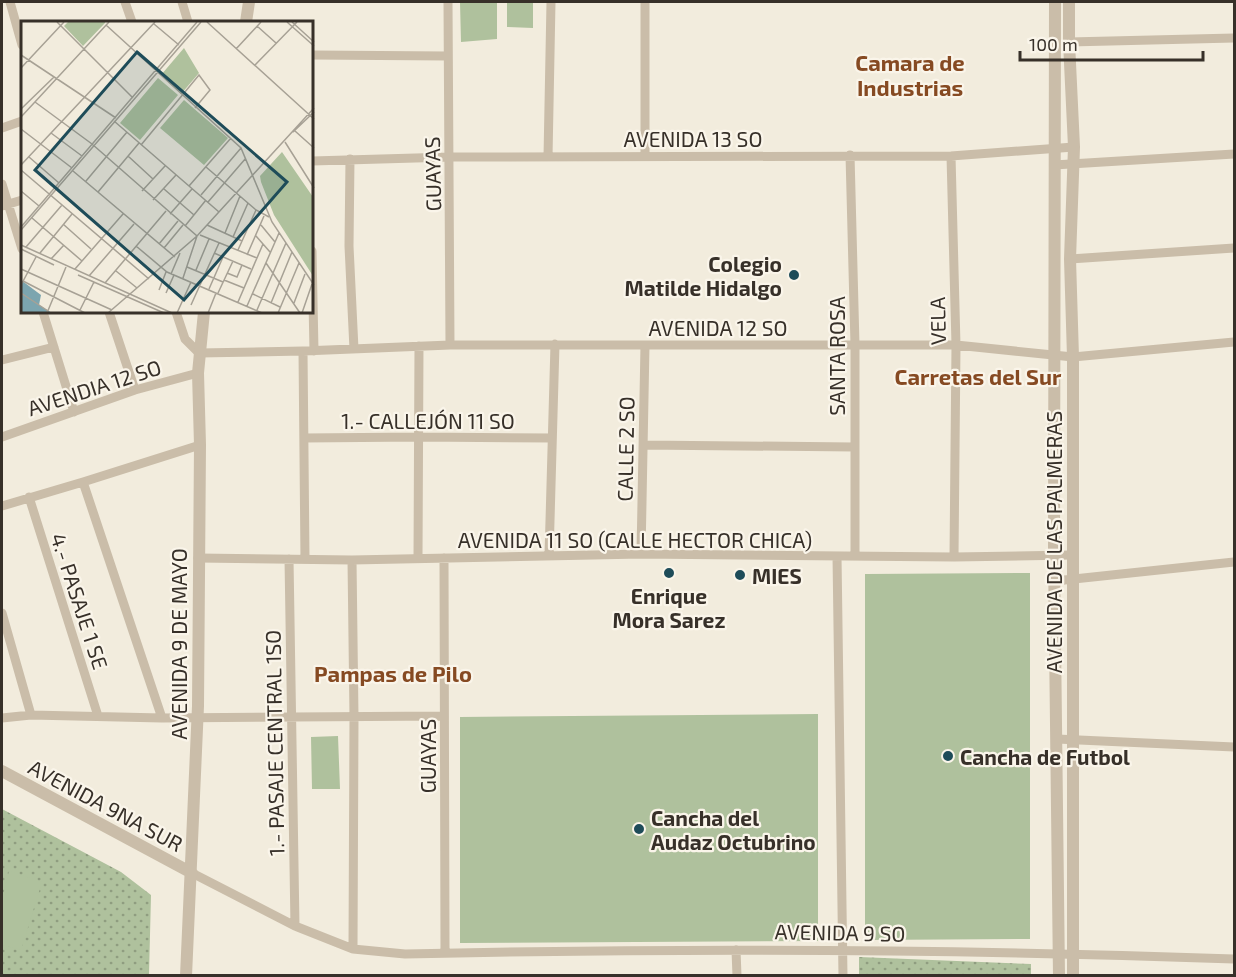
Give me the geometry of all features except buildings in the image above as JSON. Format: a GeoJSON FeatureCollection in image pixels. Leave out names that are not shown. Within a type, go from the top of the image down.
{"type":"FeatureCollection","features":[{"type":"Feature","properties":{"kind":"street"},"geometry":{"type":"LineString","coordinates":[[10,2],[21,41]]}},
{"type":"Feature","properties":{"kind":"street"},"geometry":{"type":"LineString","coordinates":[[125,2],[132,21]]}},
{"type":"Feature","properties":{"kind":"street"},"geometry":{"type":"LineString","coordinates":[[182,2],[188,21]]}},
{"type":"Feature","properties":{"kind":"street"},"geometry":{"type":"LineString","coordinates":[[246,21],[249,2]]}},
{"type":"Feature","properties":{"kind":"street","name":"GUAYAS"},"geometry":{"type":"LineString","coordinates":[[448,2],[450,345]]}},
{"type":"Feature","properties":{"kind":"street"},"geometry":{"type":"LineString","coordinates":[[548,157],[551,2]]}},
{"type":"Feature","properties":{"kind":"street"},"geometry":{"type":"LineString","coordinates":[[645,2],[645,156]]}},
{"type":"Feature","properties":{"kind":"street","name":"AVENIDA DE LAS PALMERAS"},"geometry":{"type":"LineString","coordinates":[[1055,2],[1054,581],[1059,975]]}},
{"type":"Feature","properties":{"kind":"street","name":"AVENIDA DE LAS PALMERAS"},"geometry":{"type":"LineString","coordinates":[[1069,2],[1074,147],[1070,259],[1073,357],[1073,975]]}},
{"type":"Feature","properties":{"kind":"street"},"geometry":{"type":"LineString","coordinates":[[1069,42],[1234,38]]}},
{"type":"Feature","properties":{"kind":"street"},"geometry":{"type":"LineString","coordinates":[[314,55],[447,56]]}},
{"type":"Feature","properties":{"kind":"street"},"geometry":{"type":"LineString","coordinates":[[2,128],[21,121]]}},
{"type":"Feature","properties":{"kind":"street","name":"AVENIDA 13 SO"},"geometry":{"type":"LineString","coordinates":[[314,161],[450,157],[951,156],[1074,147]]}},
{"type":"Feature","properties":{"kind":"street"},"geometry":{"type":"LineString","coordinates":[[1054,165],[1234,154]]}},
{"type":"Feature","properties":{"kind":"street","name":"SANTA ROSA"},"geometry":{"type":"LineString","coordinates":[[850,155],[855,345],[855,556]]}},
{"type":"Feature","properties":{"kind":"street","name":"VELA"},"geometry":{"type":"LineString","coordinates":[[951,156],[956,345],[954,557]]}},
{"type":"Feature","properties":{"kind":"street"},"geometry":{"type":"LineString","coordinates":[[350,159],[349,246],[354,349]]}},
{"type":"Feature","properties":{"kind":"street"},"geometry":{"type":"LineString","coordinates":[[2,184],[5,205],[21,246]]}},
{"type":"Feature","properties":{"kind":"street"},"geometry":{"type":"LineString","coordinates":[[5,205],[21,200]]}},
{"type":"Feature","properties":{"kind":"street"},"geometry":{"type":"LineString","coordinates":[[1070,259],[1234,248]]}},
{"type":"Feature","properties":{"kind":"street"},"geometry":{"type":"LineString","coordinates":[[43,314],[74,412]]}},
{"type":"Feature","properties":{"kind":"street"},"geometry":{"type":"LineString","coordinates":[[110,314],[135,390]]}},
{"type":"Feature","properties":{"kind":"street"},"geometry":{"type":"LineString","coordinates":[[177,314],[185,339],[200,353]]}},
{"type":"Feature","properties":{"kind":"street","name":"AVENIDA 9 DE MAYO"},"geometry":{"type":"LineString","coordinates":[[186,975],[198,717],[200,445],[198,373],[204,314]]}},
{"type":"Feature","properties":{"kind":"street"},"geometry":{"type":"LineString","coordinates":[[313,314],[314,351]]}},
{"type":"Feature","properties":{"kind":"street","name":"AVENIDA 12 SO"},"geometry":{"type":"LineString","coordinates":[[200,353],[450,345],[956,345],[1073,357],[1234,342]]}},
{"type":"Feature","properties":{"kind":"street"},"geometry":{"type":"LineString","coordinates":[[549,556],[555,344]]}},
{"type":"Feature","properties":{"kind":"street","name":"CALLE 2 SO"},"geometry":{"type":"LineString","coordinates":[[641,554],[645,345]]}},
{"type":"Feature","properties":{"kind":"street"},"geometry":{"type":"LineString","coordinates":[[418,558],[419,346]]}},
{"type":"Feature","properties":{"kind":"street"},"geometry":{"type":"LineString","coordinates":[[2,360],[54,347]]}},
{"type":"Feature","properties":{"kind":"street"},"geometry":{"type":"LineString","coordinates":[[303,351],[304,559]]}},
{"type":"Feature","properties":{"kind":"street","name":"AVENDIA 12 SO"},"geometry":{"type":"LineString","coordinates":[[2,437],[135,390],[198,373]]}},
{"type":"Feature","properties":{"kind":"street","name":"1.- CALLEJÓN 11 SO"},"geometry":{"type":"LineString","coordinates":[[304,438],[552,438]]}},
{"type":"Feature","properties":{"kind":"street"},"geometry":{"type":"LineString","coordinates":[[644,444],[854,447]]}},
{"type":"Feature","properties":{"kind":"street"},"geometry":{"type":"LineString","coordinates":[[2,506],[83,483],[200,445]]}},
{"type":"Feature","properties":{"kind":"street"},"geometry":{"type":"LineString","coordinates":[[83,483],[162,718]]}},
{"type":"Feature","properties":{"kind":"street","name":"4.- PASAJE 1 SE"},"geometry":{"type":"LineString","coordinates":[[28,497],[98,716]]}},
{"type":"Feature","properties":{"kind":"street","name":"AVENIDA 11 SO (CALLE HECTOR CHICA)"},"geometry":{"type":"LineString","coordinates":[[198,558],[352,560],[641,554],[954,557],[1072,555]]}},
{"type":"Feature","properties":{"kind":"street"},"geometry":{"type":"LineString","coordinates":[[837,556],[843,975]]}},
{"type":"Feature","properties":{"kind":"street","name":"GUAYAS"},"geometry":{"type":"LineString","coordinates":[[444,558],[445,953]]}},
{"type":"Feature","properties":{"kind":"street","name":"1.- PASAJE CENTRAL 1SO"},"geometry":{"type":"LineString","coordinates":[[289,559],[295,926]]}},
{"type":"Feature","properties":{"kind":"street"},"geometry":{"type":"LineString","coordinates":[[352,560],[353,949]]}},
{"type":"Feature","properties":{"kind":"street"},"geometry":{"type":"LineString","coordinates":[[1054,581],[1234,562]]}},
{"type":"Feature","properties":{"kind":"street"},"geometry":{"type":"LineString","coordinates":[[2,613],[31,715]]}},
{"type":"Feature","properties":{"kind":"street"},"geometry":{"type":"LineString","coordinates":[[2,718],[31,715],[162,718],[444,716]]}},
{"type":"Feature","properties":{"kind":"street"},"geometry":{"type":"LineString","coordinates":[[1057,739],[1234,747]]}},
{"type":"Feature","properties":{"kind":"street","name":"AVENIDA 9NA SUR"},"geometry":{"type":"LineString","coordinates":[[2,771],[192,873]]}},
{"type":"Feature","properties":{"kind":"street","name":"AVENIDA 9 SO"},"geometry":{"type":"LineString","coordinates":[[192,873],[295,926],[353,949],[405,954],[841,950],[1073,953],[1234,959]]}},
{"type":"Feature","properties":{"kind":"street"},"geometry":{"type":"LineString","coordinates":[[736,950],[737,975]]}},
{"type":"Feature","properties":{"kind":"green space"},"geometry":{"type":"Polygon","coordinates":[[[460,2],[497,2],[497,39],[461,42],[460,2]]]}},
{"type":"Feature","properties":{"kind":"green space"},"geometry":{"type":"Polygon","coordinates":[[[507,2],[533,2],[533,28],[507,27],[507,2]]]}},
{"type":"Feature","properties":{"kind":"green space","name":"Cancha de Futbol"},"geometry":{"type":"Polygon","coordinates":[[[1030,573],[1030,939],[865,940],[865,574],[1030,573]]]}},
{"type":"Feature","properties":{"kind":"green space","name":"Cancha del Audaz Octubrino"},"geometry":{"type":"Polygon","coordinates":[[[818,714],[818,941],[460,943],[460,717],[818,714]]]}},
{"type":"Feature","properties":{"kind":"green space"},"geometry":{"type":"Polygon","coordinates":[[[338,736],[340,789],[312,789],[311,737],[338,736]]]}},
{"type":"Feature","properties":{"kind":"green space"},"geometry":{"type":"Polygon","coordinates":[[[2,809],[121,872],[151,895],[149,975],[2,975],[2,809]]]}},
{"type":"Feature","properties":{"kind":"green space"},"geometry":{"type":"Polygon","coordinates":[[[9,871],[42,882],[21,950],[2,945],[2,899],[9,871]]]}},
{"type":"Feature","properties":{"kind":"green space"},"geometry":{"type":"Polygon","coordinates":[[[859,957],[1031,964],[1031,975],[859,975],[859,957]]]}},
{"type":"Feature","properties":{"kind":"place","name":"Colegio Matilde Hidalgo"},"geometry":{"type":"Point","coordinates":[794,275]}},
{"type":"Feature","properties":{"kind":"place","name":"Enrique Mora Sarez"},"geometry":{"type":"Point","coordinates":[669,573]}},
{"type":"Feature","properties":{"kind":"place","name":"MIES"},"geometry":{"type":"Point","coordinates":[740,575]}},
{"type":"Feature","properties":{"kind":"place","name":"Cancha de Futbol"},"geometry":{"type":"Point","coordinates":[948,756]}},
{"type":"Feature","properties":{"kind":"place","name":"Cancha del Audaz Octubrino"},"geometry":{"type":"Point","coordinates":[639,829]}},
{"type":"Feature","properties":{"kind":"district","name":"Camara de Industrias"},"geometry":{"type":"Point","coordinates":[910,74]}},
{"type":"Feature","properties":{"kind":"district","name":"Carretas del Sur"},"geometry":{"type":"Point","coordinates":[978,376]}},
{"type":"Feature","properties":{"kind":"district","name":"Pampas de Pilo"},"geometry":{"type":"Point","coordinates":[393,673]}}]}
